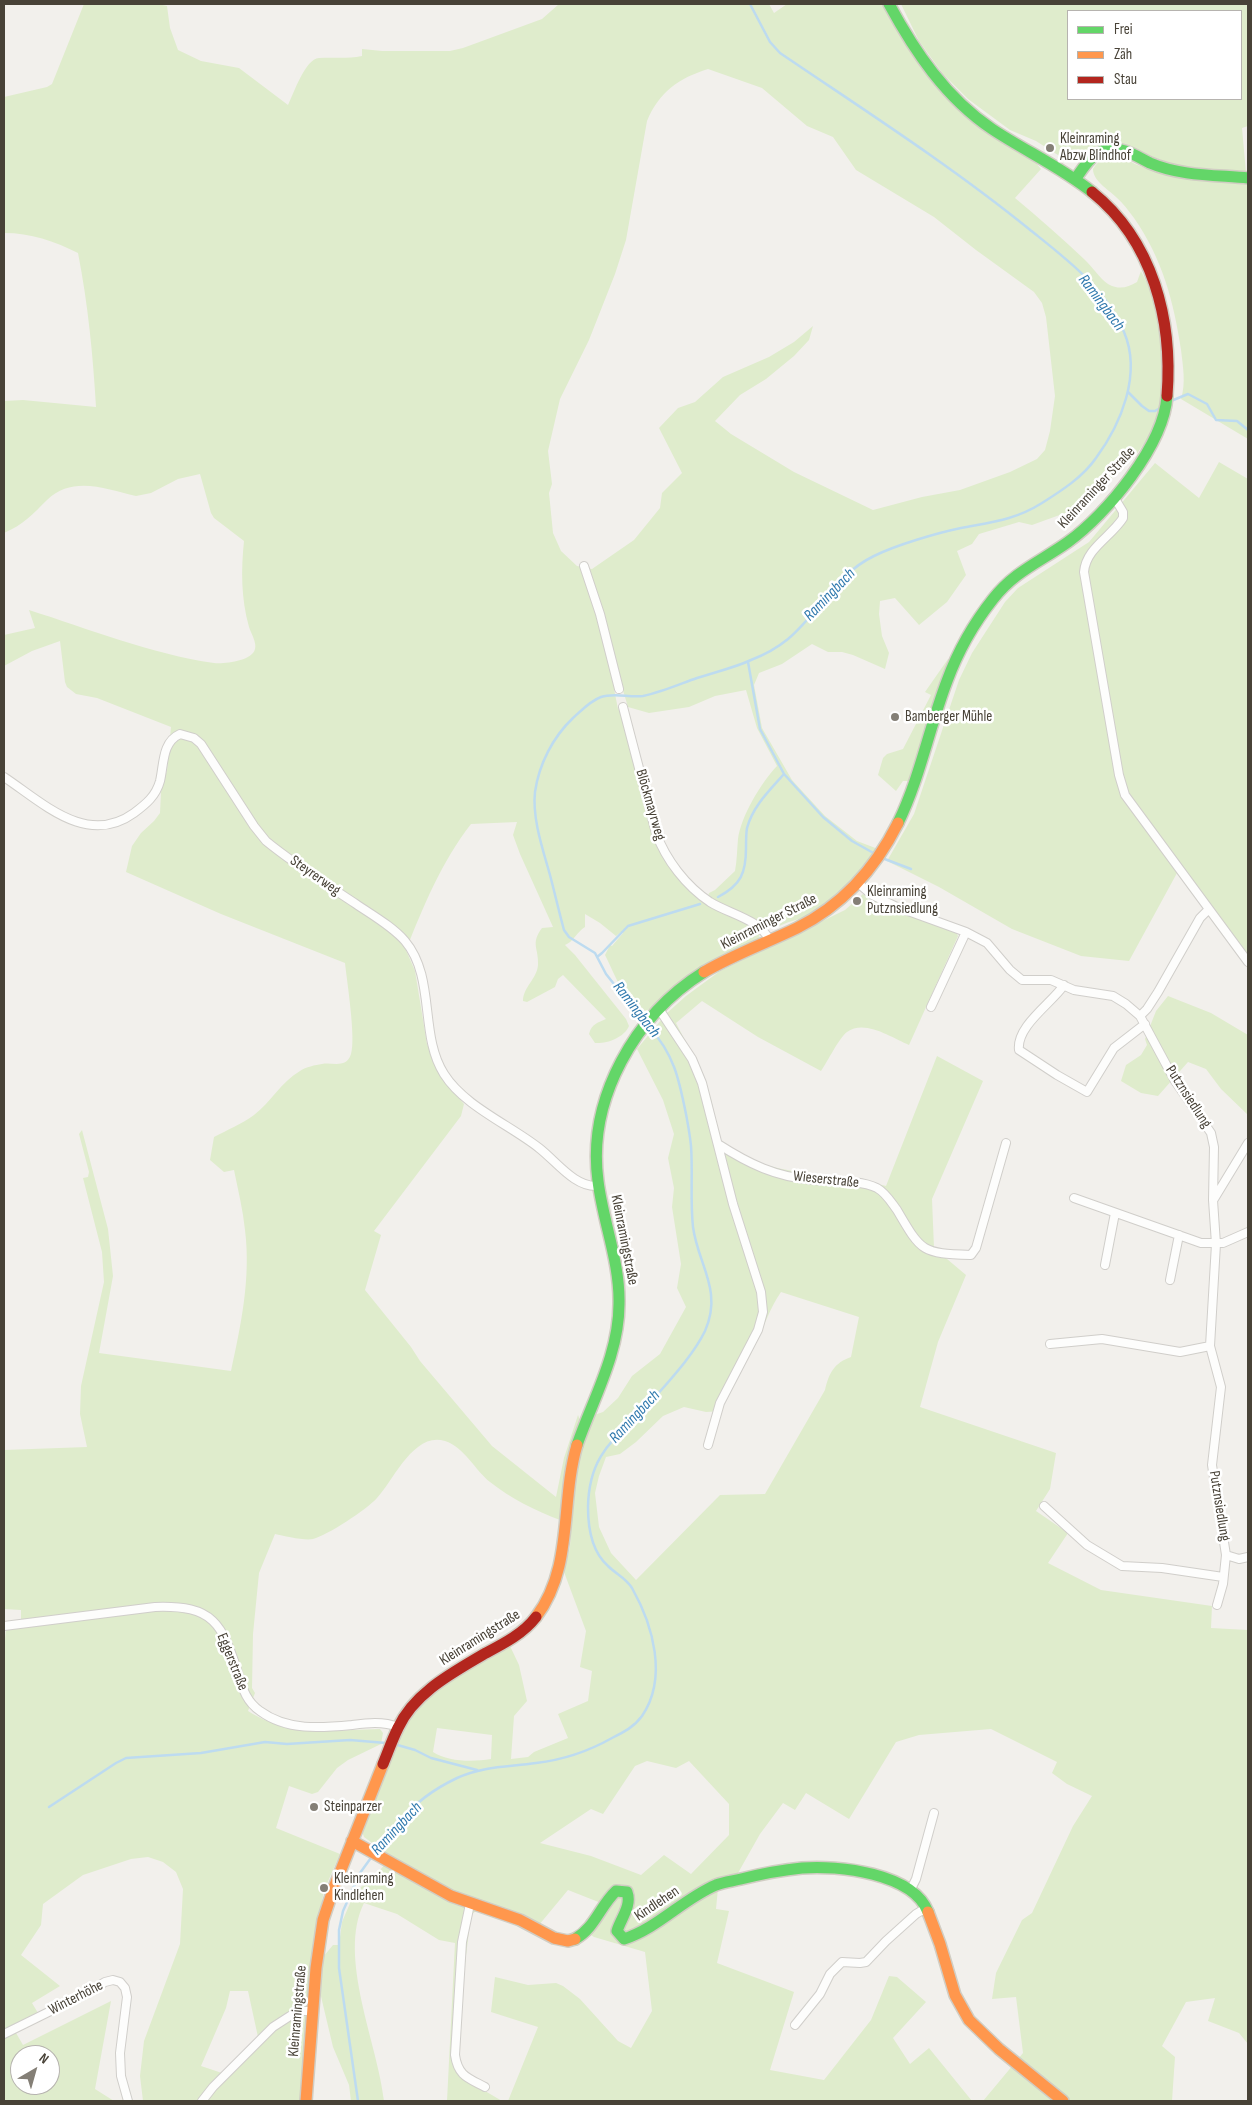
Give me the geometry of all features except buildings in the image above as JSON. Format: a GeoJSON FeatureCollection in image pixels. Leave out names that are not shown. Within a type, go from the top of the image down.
{"type":"FeatureCollection","features":[{"type":"Feature","properties":{"kind":"main road","name":"Kleinraminger Straße"},"geometry":{"type":"LineString","coordinates":[[633,1042],[657,1012],[695,978],[823,914],[858,883],[880,857],[896,829],[911,793],[948,677],[957,656],[976,623],[996,594],[1008,581],[1073,538],[1114,497],[1149,454],[1156,442],[1165,414],[1168,397],[1168,359],[1163,313],[1151,269],[1129,230],[1106,202],[1076,178],[999,134],[955,100],[918,52],[889,4]]}},
{"type":"Feature","properties":{"kind":"main road"},"geometry":{"type":"LineString","coordinates":[[1076,178],[1090,159],[1107,150],[1118,150],[1155,166],[1248,178]]}},
{"type":"Feature","properties":{"kind":"main road","name":"Kleinramingstraße"},"geometry":{"type":"LineString","coordinates":[[306,2101],[312,2011],[319,1940],[323,1920],[397,1729],[411,1707],[434,1684],[522,1632],[542,1611],[556,1586],[562,1560],[565,1512],[572,1464],[583,1426],[611,1359],[618,1320],[619,1295],[616,1264],[598,1186],[595,1157],[600,1116],[611,1081],[633,1042]]}},
{"type":"Feature","properties":{"kind":"main road","name":"Kindlehen"},"geometry":{"type":"LineString","coordinates":[[352,1841],[423,1883],[470,1904],[518,1919],[550,1936],[568,1941],[575,1940],[590,1928],[611,1895],[616,1891],[627,1892],[630,1901],[618,1924],[617,1931],[624,1939],[640,1934],[700,1893],[718,1884],[770,1872],[803,1868],[833,1868],[876,1876],[911,1889]]}},
{"type":"Feature","properties":{"kind":"main road"},"geometry":{"type":"LineString","coordinates":[[911,1889],[926,1908],[940,1944],[955,1995],[969,2020],[999,2049],[1063,2101]]}},
{"type":"Feature","properties":{"kind":"street"},"geometry":{"type":"LineString","coordinates":[[1114,497],[1123,512],[1123,518],[1090,555],[1085,563],[1084,572],[1119,775],[1125,795],[1248,962]]}},
{"type":"Feature","properties":{"kind":"street"},"geometry":{"type":"LineString","coordinates":[[584,566],[600,614],[619,689]]}},
{"type":"Feature","properties":{"kind":"street","name":"Blöckmayrweg"},"geometry":{"type":"LineString","coordinates":[[623,707],[656,833],[663,851],[681,875],[706,899],[761,928],[770,941]]}},
{"type":"Feature","properties":{"kind":"street","name":"Steyrerweg"},"geometry":{"type":"LineString","coordinates":[[4,777],[81,825],[106,825],[130,816],[151,799],[160,780],[168,743],[173,737],[180,734],[194,738],[222,774],[254,826],[266,840],[384,923],[405,941],[422,978],[438,1063],[450,1083],[471,1102],[539,1148],[580,1182],[591,1187],[598,1186]]}},
{"type":"Feature","properties":{"kind":"street","name":"Putznsiedlung"},"geometry":{"type":"LineString","coordinates":[[858,883],[872,895],[898,907],[966,932],[987,943],[1010,970],[1022,980],[1051,980],[1074,990],[1113,996],[1126,1004],[1140,1016],[1175,1081],[1211,1133],[1214,1147],[1213,1200],[1216,1244],[1210,1346],[1221,1387],[1212,1465],[1226,1554],[1238,1559],[1248,1557]]}},
{"type":"Feature","properties":{"kind":"street"},"geometry":{"type":"LineString","coordinates":[[1140,1016],[1147,1009],[1200,918],[1208,910]]}},
{"type":"Feature","properties":{"kind":"street"},"geometry":{"type":"LineString","coordinates":[[931,1007],[966,932]]}},
{"type":"Feature","properties":{"kind":"street"},"geometry":{"type":"LineString","coordinates":[[1064,985],[1028,1027],[1020,1042],[1019,1050],[1087,1092],[1114,1048],[1145,1024]]}},
{"type":"Feature","properties":{"kind":"street"},"geometry":{"type":"LineString","coordinates":[[657,1012],[692,1059],[702,1083],[733,1204],[761,1292],[763,1312],[758,1330],[720,1403],[708,1445]]}},
{"type":"Feature","properties":{"kind":"street"},"geometry":{"type":"LineString","coordinates":[[1213,1200],[1248,1142]]}},
{"type":"Feature","properties":{"kind":"street","name":"Wieserstraße"},"geometry":{"type":"LineString","coordinates":[[718,1144],[742,1160],[772,1173],[811,1180],[872,1186],[890,1198],[915,1241],[925,1249],[942,1254],[971,1255],[976,1248],[1006,1143]]}},
{"type":"Feature","properties":{"kind":"street"},"geometry":{"type":"LineString","coordinates":[[1074,1198],[1201,1243],[1216,1244],[1229,1242],[1248,1232]]}},
{"type":"Feature","properties":{"kind":"street"},"geometry":{"type":"LineString","coordinates":[[1105,1265],[1115,1213]]}},
{"type":"Feature","properties":{"kind":"street"},"geometry":{"type":"LineString","coordinates":[[1170,1280],[1179,1235]]}},
{"type":"Feature","properties":{"kind":"street"},"geometry":{"type":"LineString","coordinates":[[1050,1344],[1102,1339],[1180,1352],[1210,1346]]}},
{"type":"Feature","properties":{"kind":"street"},"geometry":{"type":"LineString","coordinates":[[1044,1506],[1087,1545],[1122,1566],[1162,1568],[1224,1577]]}},
{"type":"Feature","properties":{"kind":"street"},"geometry":{"type":"LineString","coordinates":[[1217,1605],[1224,1577],[1226,1554]]}},
{"type":"Feature","properties":{"kind":"street","name":"Eggerstraße"},"geometry":{"type":"LineString","coordinates":[[4,1626],[155,1607],[195,1610],[204,1614],[219,1627],[230,1650],[246,1697],[260,1711],[270,1717],[291,1725],[304,1727],[319,1728],[370,1723],[397,1729]]}},
{"type":"Feature","properties":{"kind":"street"},"geometry":{"type":"LineString","coordinates":[[911,1889],[916,1879],[934,1813]]}},
{"type":"Feature","properties":{"kind":"street"},"geometry":{"type":"LineString","coordinates":[[470,1904],[462,1942],[455,2055],[456,2066],[460,2072],[485,2087]]}},
{"type":"Feature","properties":{"kind":"street"},"geometry":{"type":"LineString","coordinates":[[795,2025],[820,1994],[834,1968],[842,1962],[866,1962],[916,1914],[926,1908]]}},
{"type":"Feature","properties":{"kind":"street","name":"Winterhöhe"},"geometry":{"type":"LineString","coordinates":[[4,2034],[85,1994],[105,1982],[114,1980],[120,1982],[125,1988],[127,1997],[120,2053],[121,2076],[128,2101]]}},
{"type":"Feature","properties":{"kind":"street"},"geometry":{"type":"LineString","coordinates":[[202,2101],[213,2087],[273,2027],[302,2011],[312,2011]]}},
{"type":"Feature","properties":{"kind":"green space"},"geometry":{"type":"Polygon","coordinates":[[[84,4],[158,4],[167,6],[170,28],[178,50],[201,61],[239,68],[288,105],[305,70],[309,64],[319,58],[362,56],[362,49],[382,51],[450,51],[542,19],[559,4],[769,4],[774,13],[787,4],[883,4],[899,34],[937,89],[978,127],[1036,163],[1041,169],[1015,198],[1076,251],[1108,284],[1119,288],[1130,286],[1137,282],[1141,271],[1153,295],[1162,334],[1162,389],[1157,421],[1151,434],[1136,455],[1107,482],[1090,504],[1032,525],[1019,522],[979,534],[972,544],[957,551],[966,575],[947,602],[919,625],[895,598],[880,601],[879,614],[882,636],[889,653],[885,669],[853,655],[842,652],[828,652],[812,644],[782,664],[759,673],[754,685],[762,728],[792,780],[825,816],[857,841],[878,849],[866,868],[832,902],[813,914],[774,929],[732,911],[708,897],[709,893],[715,890],[735,871],[738,839],[747,810],[758,791],[777,766],[757,728],[746,690],[715,696],[689,707],[649,713],[628,707],[622,687],[614,689],[654,838],[710,906],[753,927],[759,934],[760,941],[654,1008],[641,1012],[624,993],[605,955],[610,945],[612,946],[623,933],[621,932],[616,936],[585,914],[585,927],[565,945],[626,1019],[629,1026],[619,1037],[595,1043],[589,1034],[590,1030],[596,1024],[606,1019],[563,975],[558,979],[555,987],[527,1002],[523,1001],[525,991],[537,970],[536,938],[538,933],[542,928],[553,927],[513,835],[517,822],[471,824],[451,853],[434,885],[406,950],[415,971],[427,1044],[441,1077],[464,1104],[461,1116],[374,1231],[381,1235],[365,1290],[420,1361],[492,1446],[556,1497],[564,1458],[578,1415],[580,1420],[562,1491],[560,1520],[515,1499],[490,1482],[458,1448],[445,1441],[434,1440],[424,1443],[414,1450],[405,1459],[377,1498],[346,1522],[313,1539],[275,1534],[259,1573],[253,1634],[252,1688],[255,1693],[248,1711],[264,1720],[295,1729],[328,1731],[380,1729],[383,1733],[381,1744],[348,1760],[337,1768],[318,1792],[312,1794],[289,1786],[276,1828],[340,1854],[326,1886],[323,1885],[321,1890],[324,1891],[313,1952],[308,2001],[306,2004],[305,2016],[307,2018],[302,2101],[143,2101],[140,2076],[144,2041],[180,1944],[183,1889],[176,1872],[163,1862],[148,1857],[131,1859],[83,1875],[43,1904],[41,1925],[21,1955],[60,1986],[32,2003],[38,2013],[12,2026],[23,2045],[111,2001],[95,2089],[114,2101],[4,2101],[4,1649],[6,1629],[21,1629],[21,1610],[4,1609],[4,1450],[87,1447],[80,1414],[81,1386],[104,1282],[102,1252],[83,1178],[88,1177],[89,1172],[79,1134],[82,1130],[108,1229],[113,1276],[99,1353],[231,1371],[244,1301],[247,1248],[234,1170],[224,1172],[210,1160],[214,1137],[254,1115],[287,1081],[302,1070],[319,1064],[346,1062],[351,1054],[352,1046],[352,1023],[345,963],[221,914],[126,872],[132,846],[141,833],[160,813],[161,792],[167,770],[171,727],[97,698],[76,694],[67,687],[65,682],[60,641],[32,651],[4,666],[4,635],[35,628],[29,610],[97,633],[190,659],[225,663],[244,659],[253,653],[255,649],[255,641],[246,616],[243,595],[242,563],[244,541],[214,518],[200,474],[178,479],[151,493],[136,496],[90,486],[68,488],[57,492],[22,523],[4,533],[4,401],[23,400],[96,407],[90,330],[78,253],[42,238],[24,234],[4,233],[4,97],[47,87],[52,84],[84,4]],[[708,69],[688,77],[671,88],[658,102],[647,121],[626,240],[589,340],[560,399],[548,451],[552,484],[549,493],[553,533],[561,551],[577,566],[592,569],[634,540],[660,508],[662,493],[682,473],[659,428],[678,408],[695,402],[723,377],[769,357],[794,342],[813,326],[809,340],[794,356],[766,379],[740,395],[715,421],[731,434],[794,472],[873,510],[922,497],[960,490],[1010,472],[1037,459],[1045,450],[1055,396],[1046,317],[1042,303],[1034,292],[934,217],[856,170],[833,137],[807,126],[762,88],[708,69]],[[230,1991],[226,2008],[201,2066],[222,2073],[258,2037],[248,1991],[230,1991]]]}},
{"type":"Feature","properties":{"kind":"green space"},"geometry":{"type":"Polygon","coordinates":[[[901,4],[1248,4],[1248,126],[1242,128],[1246,173],[1173,165],[1126,146],[1105,144],[1072,161],[1061,157],[1036,141],[1010,130],[968,99],[943,74],[919,41],[901,4]]]}},
{"type":"Feature","properties":{"kind":"green space"},"geometry":{"type":"Polygon","coordinates":[[[1118,155],[1159,173],[1248,182],[1248,439],[1181,399],[1184,381],[1181,350],[1175,315],[1159,265],[1144,233],[1134,218],[1121,202],[1095,177],[1093,169],[1101,160],[1118,155]]]}},
{"type":"Feature","properties":{"kind":"green space"},"geometry":{"type":"Polygon","coordinates":[[[1219,462],[1248,479],[1248,967],[1177,873],[1129,961],[1081,956],[1012,929],[939,887],[887,861],[914,814],[959,680],[972,653],[1005,602],[1018,588],[1089,542],[1155,463],[1199,498],[1219,462]]]}},
{"type":"Feature","properties":{"kind":"green space"},"geometry":{"type":"Polygon","coordinates":[[[948,659],[950,660],[910,781],[903,781],[896,791],[878,775],[883,758],[887,754],[903,749],[931,695],[925,692],[948,659]]]}},
{"type":"Feature","properties":{"kind":"green space"},"geometry":{"type":"Polygon","coordinates":[[[863,894],[956,932],[958,936],[909,1045],[878,1031],[862,1028],[854,1029],[847,1032],[841,1039],[821,1071],[758,1037],[702,1001],[676,1023],[702,1073],[711,1099],[721,1144],[723,1143],[755,1161],[791,1171],[855,1179],[886,1186],[937,1056],[983,1081],[932,1199],[934,1248],[966,1275],[938,1342],[920,1407],[1056,1453],[1050,1489],[1036,1511],[1068,1533],[1048,1563],[1101,1590],[1212,1606],[1211,1628],[1248,1630],[1248,2044],[1239,2033],[1208,2021],[1215,1998],[1186,2002],[1162,2046],[1175,2057],[1172,2101],[983,2101],[1023,2053],[1016,1997],[992,1999],[996,1973],[1022,1920],[1032,1913],[1073,1826],[1092,1796],[1067,1784],[1052,1773],[1057,1762],[991,1729],[919,1735],[896,1742],[849,1819],[806,1793],[795,1810],[783,1803],[760,1834],[738,1873],[719,1878],[716,1909],[729,1911],[717,1963],[794,1992],[770,2070],[824,2080],[871,2020],[889,1976],[897,1977],[926,2002],[893,2038],[910,2064],[929,2048],[972,2101],[508,2101],[538,2027],[491,2012],[495,1977],[528,1985],[556,1983],[563,1986],[580,1999],[618,2041],[631,2048],[652,2011],[645,1952],[594,1937],[585,1931],[601,1903],[568,1890],[534,1931],[510,1919],[476,1911],[471,1915],[462,1988],[458,2075],[502,2101],[447,2101],[455,1943],[439,1940],[397,1914],[364,1903],[357,1925],[355,1949],[357,1974],[384,2101],[351,2101],[349,2085],[333,2047],[319,1988],[323,1957],[333,1945],[339,1945],[342,1922],[354,1894],[358,1894],[361,1887],[369,1883],[391,1857],[364,1837],[362,1831],[401,1732],[416,1709],[430,1694],[476,1664],[510,1646],[519,1665],[527,1701],[514,1716],[511,1759],[528,1757],[534,1752],[568,1738],[558,1714],[588,1701],[592,1671],[580,1667],[586,1631],[564,1572],[570,1547],[573,1484],[578,1454],[594,1415],[603,1412],[618,1398],[632,1376],[660,1354],[686,1307],[677,1288],[681,1264],[672,1207],[674,1188],[668,1158],[674,1134],[663,1100],[637,1049],[667,1013],[686,996],[720,971],[845,910],[863,894]],[[781,1292],[721,1411],[706,1412],[684,1407],[663,1416],[636,1442],[620,1454],[606,1457],[595,1493],[599,1527],[611,1553],[636,1580],[720,1495],[765,1494],[825,1390],[833,1369],[840,1362],[851,1357],[859,1317],[781,1292]],[[437,1728],[433,1752],[446,1758],[461,1760],[491,1759],[492,1735],[437,1728]],[[647,1761],[635,1766],[603,1814],[591,1809],[540,1843],[591,1856],[641,1875],[664,1855],[691,1874],[729,1835],[729,1804],[689,1761],[676,1768],[647,1761]]]}},
{"type":"Feature","properties":{"kind":"green space"},"geometry":{"type":"Polygon","coordinates":[[[1168,996],[1211,1013],[1248,1035],[1248,1115],[1221,1089],[1206,1069],[1188,1062],[1158,1096],[1141,1093],[1121,1081],[1126,1065],[1141,1055],[1147,1045],[1145,1039],[1156,1011],[1168,996]]]}},
{"type":"Feature","properties":{"kind":"waterway","name":"Ramingbach"},"geometry":{"type":"LineString","coordinates":[[645,1023],[606,974],[595,953],[569,937],[564,930],[539,834],[534,802],[540,771],[553,742],[559,734],[583,709],[601,697],[612,695],[643,696],[738,665],[770,651],[799,629],[838,583],[874,556],[929,536],[1013,517],[1042,503],[1064,488],[1091,465],[1105,445],[1121,414],[1130,381],[1129,348],[1124,332],[1107,301],[1083,275],[1043,240],[969,183],[780,53],[770,42],[750,4]]}},
{"type":"Feature","properties":{"kind":"waterway"},"geometry":{"type":"LineString","coordinates":[[1128,392],[1149,411],[1155,411],[1160,408]]}},
{"type":"Feature","properties":{"kind":"waterway"},"geometry":{"type":"LineString","coordinates":[[1171,401],[1188,394],[1207,404],[1216,420],[1237,421],[1248,430]]}},
{"type":"Feature","properties":{"kind":"waterway","name":"Ramingbach"},"geometry":{"type":"LineString","coordinates":[[718,897],[732,888],[741,877],[745,865],[747,830],[750,820],[762,799],[784,774],[760,729],[748,662]]}},
{"type":"Feature","properties":{"kind":"waterway"},"geometry":{"type":"LineString","coordinates":[[784,774],[823,817],[852,841],[877,855]]}},
{"type":"Feature","properties":{"kind":"waterway"},"geometry":{"type":"LineString","coordinates":[[882,858],[911,869]]}},
{"type":"Feature","properties":{"kind":"waterway","name":"Ramingbach"},"geometry":{"type":"LineString","coordinates":[[597,957],[628,926],[700,904]]}},
{"type":"Feature","properties":{"kind":"waterway","name":"Ramingbach"},"geometry":{"type":"LineString","coordinates":[[379,1850],[413,1807],[449,1782],[476,1771],[546,1762],[585,1751],[632,1726],[642,1716],[650,1701],[656,1669],[655,1652],[646,1618],[640,1603],[627,1581],[611,1569],[598,1554],[592,1539],[588,1507],[593,1473],[606,1448],[649,1404],[694,1350],[705,1331],[710,1316],[711,1303],[708,1278],[693,1227],[691,1146],[681,1089],[670,1057],[649,1027]]}},
{"type":"Feature","properties":{"kind":"waterway"},"geometry":{"type":"LineString","coordinates":[[49,1807],[126,1758],[201,1753],[265,1742],[287,1744],[350,1740],[386,1743]]}},
{"type":"Feature","properties":{"kind":"waterway"},"geometry":{"type":"LineString","coordinates":[[394,1744],[415,1750],[431,1758],[477,1770]]}},
{"type":"Feature","properties":{"kind":"waterway","name":"Ramingbach"},"geometry":{"type":"LineString","coordinates":[[358,2101],[339,1968],[339,1930],[343,1911],[360,1873],[373,1855]]}},
{"type":"Feature","properties":{"kind":"traffic: fast"},"geometry":{"type":"LineString","coordinates":[[889,4],[933,73],[975,117],[1092,192]]}},
{"type":"Feature","properties":{"kind":"traffic: fast"},"geometry":{"type":"LineString","coordinates":[[1076,178],[1092,157],[1112,149],[1129,152],[1150,163],[1173,170],[1248,178]]}},
{"type":"Feature","properties":{"kind":"traffic: fast"},"geometry":{"type":"LineString","coordinates":[[898,823],[906,806],[947,681],[961,648],[979,618],[1001,589],[1019,574],[1083,530],[1116,496],[1131,477],[1156,436],[1167,396]]}},
{"type":"Feature","properties":{"kind":"traffic: fast"},"geometry":{"type":"LineString","coordinates":[[577,1445],[604,1376],[615,1341],[618,1323],[619,1288],[617,1273],[598,1181],[597,1150],[600,1120],[609,1090],[621,1062],[637,1035],[657,1011],[679,990],[704,972]]}},
{"type":"Feature","properties":{"kind":"traffic: fast"},"geometry":{"type":"LineString","coordinates":[[575,1939],[588,1929],[616,1891],[627,1892],[628,1897],[627,1907],[617,1931],[624,1939],[648,1928],[692,1898],[716,1885],[802,1868],[817,1867],[854,1870],[891,1880],[907,1888],[920,1899],[928,1912]]}},
{"type":"Feature","properties":{"kind":"traffic: slow"},"geometry":{"type":"LineString","coordinates":[[704,972],[797,928],[829,908],[843,897],[868,870],[879,856],[898,823]]}},
{"type":"Feature","properties":{"kind":"traffic: slow"},"geometry":{"type":"LineString","coordinates":[[536,1617],[548,1598],[556,1577],[561,1556],[572,1467],[577,1445]]}},
{"type":"Feature","properties":{"kind":"traffic: slow"},"geometry":{"type":"LineString","coordinates":[[306,2101],[316,1968],[323,1920],[383,1764]]}},
{"type":"Feature","properties":{"kind":"traffic: slow"},"geometry":{"type":"LineString","coordinates":[[352,1841],[451,1896],[520,1920],[554,1938],[568,1941],[575,1939]]}},
{"type":"Feature","properties":{"kind":"traffic: slow"},"geometry":{"type":"LineString","coordinates":[[928,1912],[940,1944],[955,1995],[969,2020],[999,2049],[1063,2101]]}},
{"type":"Feature","properties":{"kind":"traffic: jam"},"geometry":{"type":"LineString","coordinates":[[1092,192],[1113,212],[1130,234],[1144,258],[1155,284],[1162,311],[1166,339],[1168,367],[1167,396]]}},
{"type":"Feature","properties":{"kind":"traffic: jam"},"geometry":{"type":"LineString","coordinates":[[383,1764],[396,1732],[405,1716],[424,1694],[459,1669],[512,1638],[525,1629],[536,1617]]}},
{"type":"Feature","properties":{"kind":"place","name":"Kleinraming Abzw Blindhof"},"geometry":{"type":"Point","coordinates":[1050,148]}},
{"type":"Feature","properties":{"kind":"place","name":"Bamberger Mühle"},"geometry":{"type":"Point","coordinates":[895,717]}},
{"type":"Feature","properties":{"kind":"place","name":"Kleinraming Putznsiedlung"},"geometry":{"type":"Point","coordinates":[857,901]}},
{"type":"Feature","properties":{"kind":"place","name":"Steinparzer"},"geometry":{"type":"Point","coordinates":[314,1807]}},
{"type":"Feature","properties":{"kind":"place","name":"Kleinraming Kindlehen"},"geometry":{"type":"Point","coordinates":[324,1888]}}]}
